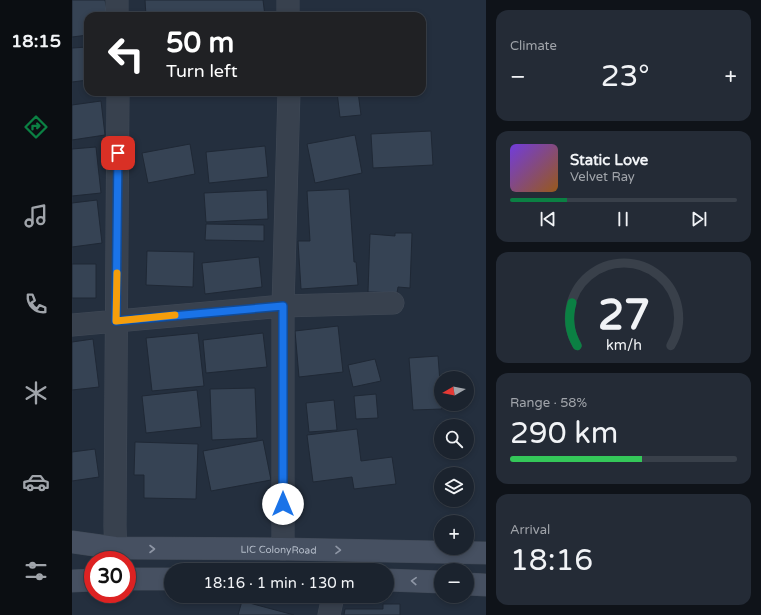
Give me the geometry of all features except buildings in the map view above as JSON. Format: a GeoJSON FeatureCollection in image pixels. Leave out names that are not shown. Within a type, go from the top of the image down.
{"type":"FeatureCollection","features":[{"type":"Feature","properties":{"kind":"main road","name":"LIC ColonyRoad"},"geometry":{"type":"LineString","coordinates":[[72,542],[105,551]]}},
{"type":"Feature","properties":{"kind":"main road","name":"LIC ColonyRoad"},"geometry":{"type":"LineString","coordinates":[[136,553],[283,549],[486,553]]}},
{"type":"Feature","properties":{"kind":"main road"},"geometry":{"type":"LineString","coordinates":[[136,579],[164,579]]}},
{"type":"Feature","properties":{"kind":"main road"},"geometry":{"type":"LineString","coordinates":[[72,580],[84,580]]}},
{"type":"Feature","properties":{"kind":"main road"},"geometry":{"type":"LineString","coordinates":[[394,580],[434,582]]}},
{"type":"Feature","properties":{"kind":"main road"},"geometry":{"type":"LineString","coordinates":[[474,584],[486,585]]}},
{"type":"Feature","properties":{"kind":"street"},"geometry":{"type":"LineString","coordinates":[[117,0],[118,12]]}},
{"type":"Feature","properties":{"kind":"street"},"geometry":{"type":"LineString","coordinates":[[288,0],[288,12]]}},
{"type":"Feature","properties":{"kind":"street"},"geometry":{"type":"LineString","coordinates":[[116,551],[118,96]]}},
{"type":"Feature","properties":{"kind":"street"},"geometry":{"type":"LineString","coordinates":[[283,549],[283,306],[289,96]]}},
{"type":"Feature","properties":{"kind":"street"},"geometry":{"type":"LineString","coordinates":[[72,325],[283,306],[393,303]]}},
{"type":"Feature","properties":{"kind":"street"},"geometry":{"type":"LineString","coordinates":[[329,615],[332,603]]}},
{"type":"Feature","properties":{"kind":"slow traffic"},"geometry":{"type":"LineString","coordinates":[[117,273],[116,321],[175,315]]}},
{"type":"Feature","properties":{"kind":"route"},"geometry":{"type":"LineString","coordinates":[[118,153],[116,321],[283,306],[283,504]]}}]}
